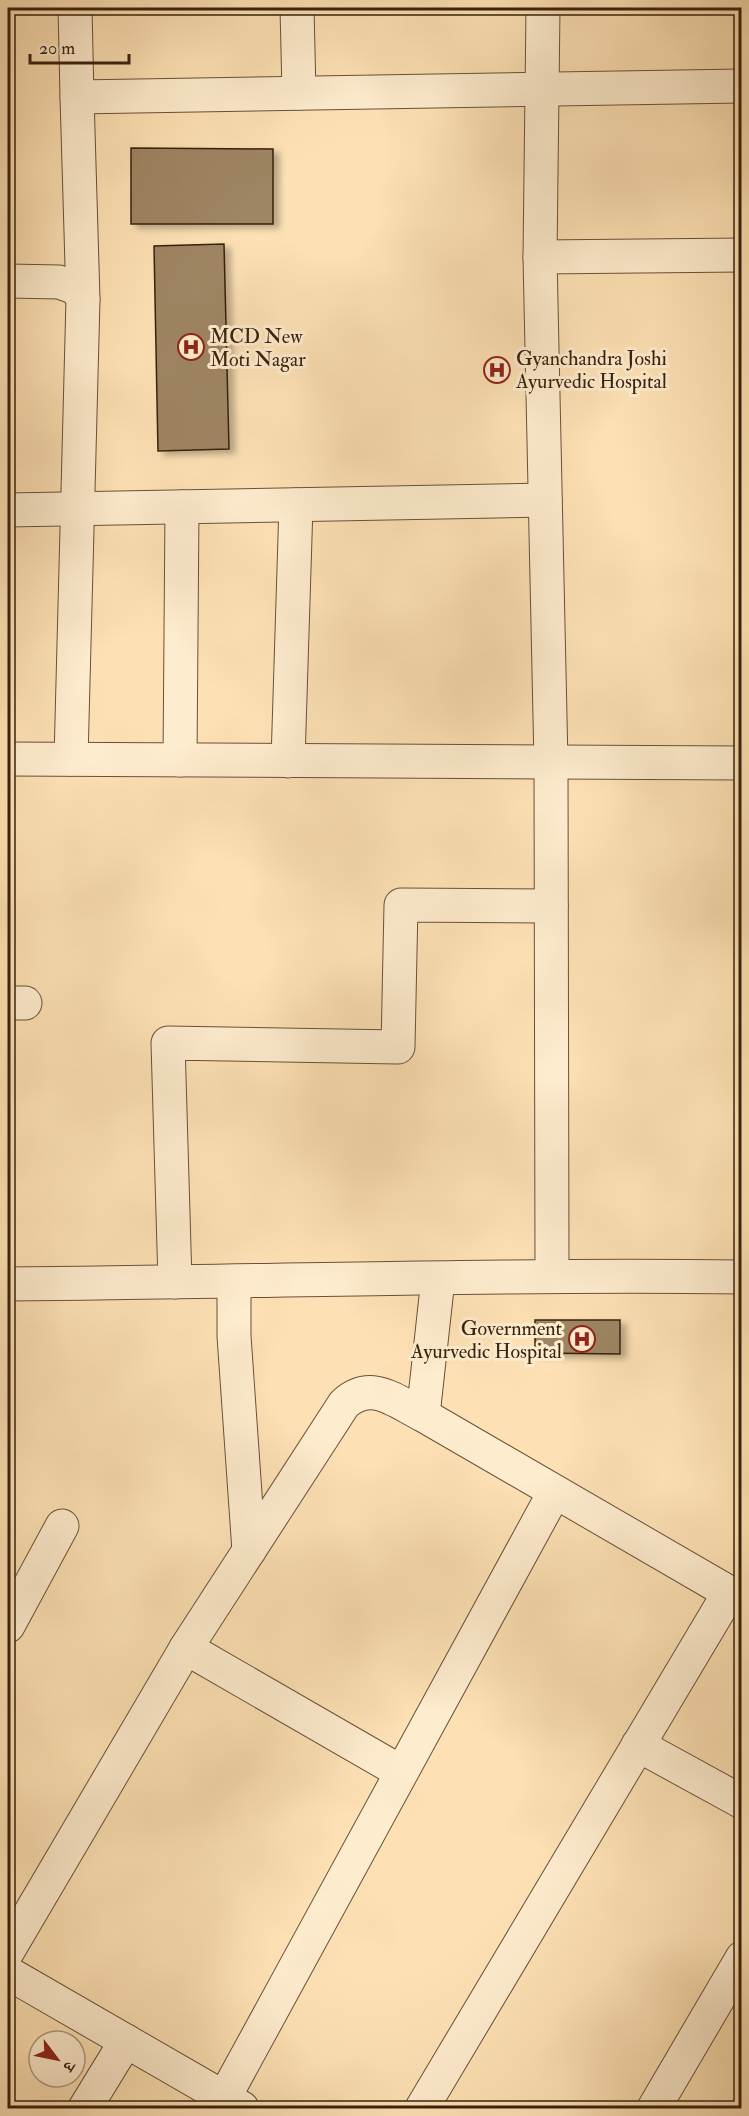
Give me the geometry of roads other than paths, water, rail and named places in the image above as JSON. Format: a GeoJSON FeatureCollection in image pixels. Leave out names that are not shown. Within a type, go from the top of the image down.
{"type":"FeatureCollection","features":[{"type":"Feature","properties":{"kind":"street"},"geometry":{"type":"LineString","coordinates":[[71,759],[83,299],[75,8]]}},
{"type":"Feature","properties":{"kind":"street"},"geometry":{"type":"LineString","coordinates":[[297,8],[299,93]]}},
{"type":"Feature","properties":{"kind":"street"},"geometry":{"type":"LineString","coordinates":[[543,8],[544,89],[540,257],[551,763],[552,1275]]}},
{"type":"Feature","properties":{"kind":"street"},"geometry":{"type":"LineString","coordinates":[[77,97],[741,86]]}},
{"type":"Feature","properties":{"kind":"street"},"geometry":{"type":"LineString","coordinates":[[540,257],[741,255]]}},
{"type":"Feature","properties":{"kind":"street"},"geometry":{"type":"LineString","coordinates":[[8,281],[59,282],[76,288],[83,299]]}},
{"type":"Feature","properties":{"kind":"street"},"geometry":{"type":"LineString","coordinates":[[8,510],[545,500]]}},
{"type":"Feature","properties":{"kind":"street"},"geometry":{"type":"LineString","coordinates":[[288,760],[296,505]]}},
{"type":"Feature","properties":{"kind":"street"},"geometry":{"type":"LineString","coordinates":[[180,760],[182,507]]}},
{"type":"Feature","properties":{"kind":"street"},"geometry":{"type":"LineString","coordinates":[[8,759],[741,763]]}},
{"type":"Feature","properties":{"kind":"street"},"geometry":{"type":"LineString","coordinates":[[175,1282],[168,1043],[398,1047],[400,905],[551,906]]}},
{"type":"Feature","properties":{"kind":"street"},"geometry":{"type":"LineString","coordinates":[[8,1284],[438,1279],[552,1275],[741,1276]]}},
{"type":"Feature","properties":{"kind":"street"},"geometry":{"type":"LineString","coordinates":[[423,1415],[438,1279]]}},
{"type":"Feature","properties":{"kind":"street"},"geometry":{"type":"LineString","coordinates":[[234,1282],[234,1336],[249,1551]]}},
{"type":"Feature","properties":{"kind":"street"},"geometry":{"type":"LineString","coordinates":[[8,1951],[186,1648],[344,1404],[353,1396],[364,1391],[376,1392],[423,1415],[735,1597],[638,1744],[422,2109]]}},
{"type":"Feature","properties":{"kind":"street"},"geometry":{"type":"LineString","coordinates":[[8,1973],[233,2103],[401,1772],[554,1493]]}},
{"type":"Feature","properties":{"kind":"street"},"geometry":{"type":"LineString","coordinates":[[8,1626],[62,1526]]}},
{"type":"Feature","properties":{"kind":"street"},"geometry":{"type":"LineString","coordinates":[[186,1648],[401,1772]]}},
{"type":"Feature","properties":{"kind":"street"},"geometry":{"type":"LineString","coordinates":[[638,1744],[741,1802]]}},
{"type":"Feature","properties":{"kind":"street"},"geometry":{"type":"LineString","coordinates":[[654,2109],[739,1968]]}},
{"type":"Feature","properties":{"kind":"street"},"geometry":{"type":"LineString","coordinates":[[85,2109],[126,2041]]}},
{"type":"Feature","properties":{"kind":"place","name":"MCD New Moti Nagar"},"geometry":{"type":"Point","coordinates":[191,347]}},
{"type":"Feature","properties":{"kind":"place","name":"Gyanchandra Joshi Ayurvedic Hospital"},"geometry":{"type":"Point","coordinates":[497,370]}},
{"type":"Feature","properties":{"kind":"place","name":"Government Ayurvedic Hospital"},"geometry":{"type":"Point","coordinates":[582,1339]}}]}
